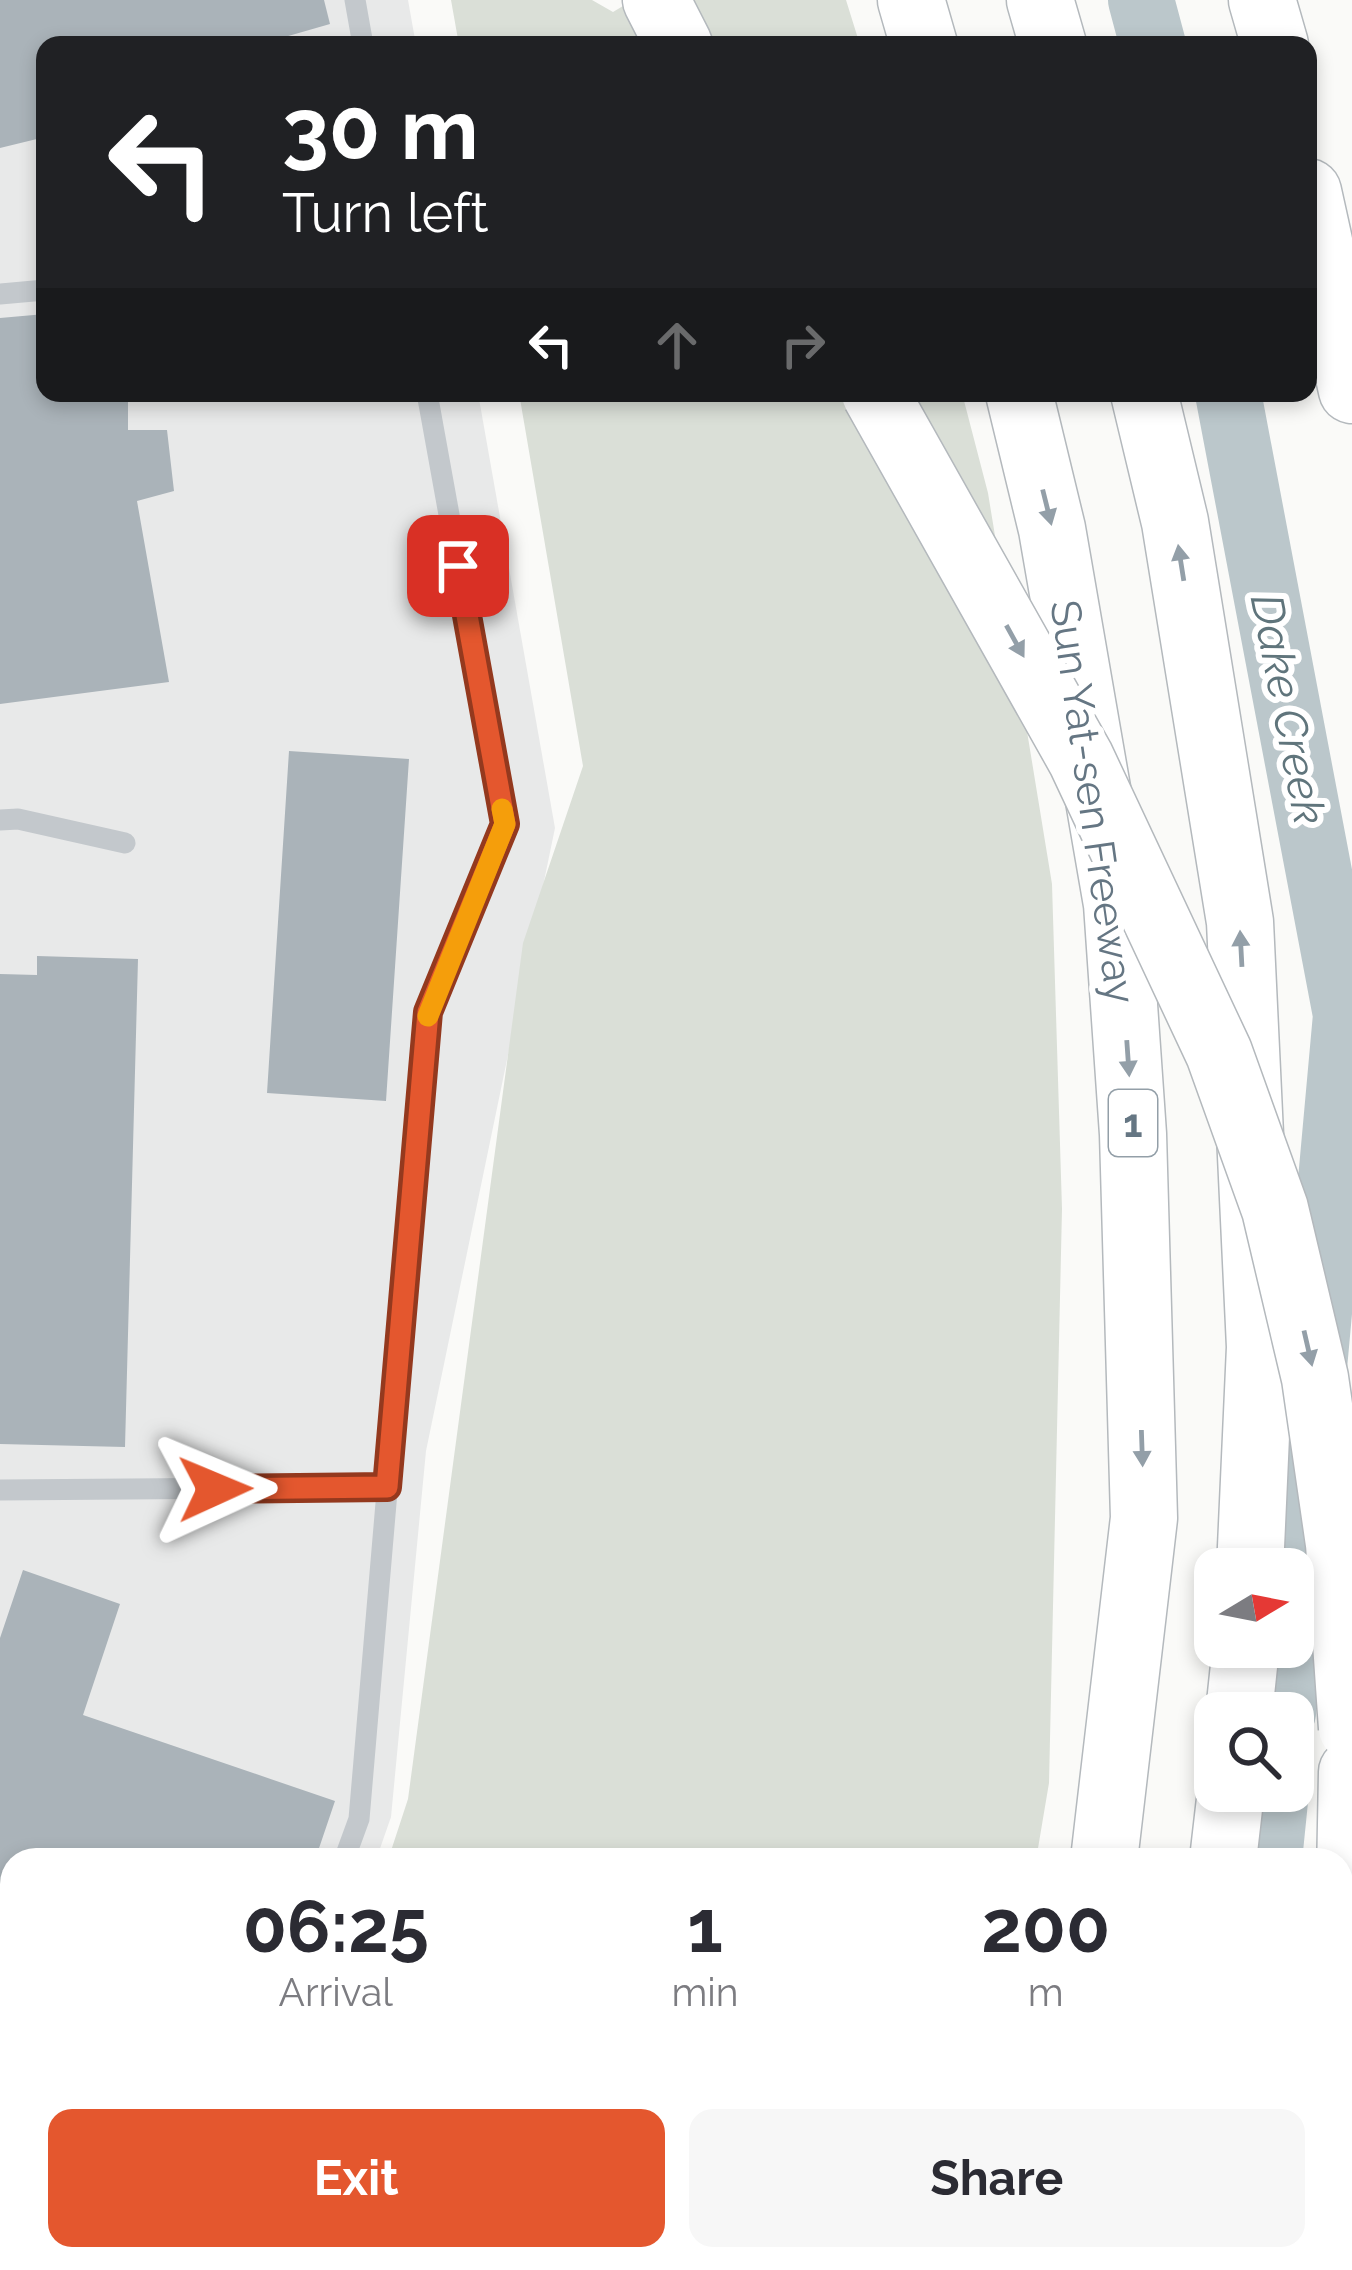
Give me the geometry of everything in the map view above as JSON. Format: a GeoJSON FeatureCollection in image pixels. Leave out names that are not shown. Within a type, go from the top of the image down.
{"type":"FeatureCollection","features":[{"type":"Feature","properties":{"kind":"highway"},"geometry":{"type":"LineString","coordinates":[[656,0],[674,36]]}},
{"type":"Feature","properties":{"kind":"highway"},"geometry":{"type":"LineString","coordinates":[[910,0],[921,36]]}},
{"type":"Feature","properties":{"kind":"highway"},"geometry":{"type":"LineString","coordinates":[[1040,0],[1050,36]]}},
{"type":"Feature","properties":{"kind":"highway"},"geometry":{"type":"LineString","coordinates":[[1262,0],[1272,36]]}},
{"type":"Feature","properties":{"kind":"highway"},"geometry":{"type":"LineString","coordinates":[[1317,232],[1352,390]]}},
{"type":"Feature","properties":{"kind":"highway"},"geometry":{"type":"LineString","coordinates":[[880,402],[1081,759],[1227,1076],[1275,1209],[1315,1378],[1339,1544],[1352,1728]]}},
{"type":"Feature","properties":{"kind":"highway","name":"Sun Yat-sen Freeway"},"geometry":{"type":"LineString","coordinates":[[1021,402],[1052,530],[1117,904],[1133,1134],[1144,1518],[1105,1848]]}},
{"type":"Feature","properties":{"kind":"highway"},"geometry":{"type":"LineString","coordinates":[[1146,402],[1175,522],[1240,922],[1260,1347],[1251,1548]]}},
{"type":"Feature","properties":{"kind":"highway"},"geometry":{"type":"LineString","coordinates":[[1351,1848],[1352,1772]]}},
{"type":"Feature","properties":{"kind":"highway"},"geometry":{"type":"LineString","coordinates":[[1224,1848],[1229,1812]]}},
{"type":"Feature","properties":{"kind":"lane"},"geometry":{"type":"LineString","coordinates":[[355,0],[361,36]]}},
{"type":"Feature","properties":{"kind":"lane"},"geometry":{"type":"LineString","coordinates":[[0,294],[36,291]]}},
{"type":"Feature","properties":{"kind":"lane"},"geometry":{"type":"LineString","coordinates":[[348,1848],[359,1819],[428,1012],[505,824],[429,402]]}},
{"type":"Feature","properties":{"kind":"lane"},"geometry":{"type":"LineString","coordinates":[[0,820],[18,819],[125,843]]}},
{"type":"Feature","properties":{"kind":"lane"},"geometry":{"type":"LineString","coordinates":[[0,1490],[387,1487]]}},
{"type":"Feature","properties":{"kind":"shaded area"},"geometry":{"type":"Polygon","coordinates":[[[0,0],[408,0],[414,36],[36,36],[36,402],[480,402],[555,828],[426,1451],[391,1817],[380,1848],[0,1848],[0,0]]]}},
{"type":"Feature","properties":{"kind":"shaded area"},"geometry":{"type":"Polygon","coordinates":[[[451,0],[592,0],[613,12],[633,0],[846,0],[857,36],[457,36],[451,0]]]}},
{"type":"Feature","properties":{"kind":"shaded area"},"geometry":{"type":"Polygon","coordinates":[[[521,402],[964,402],[988,493],[1052,884],[1062,1209],[1049,1783],[1038,1848],[392,1848],[408,1799],[523,943],[583,766],[521,402]]]}},
{"type":"Feature","properties":{"kind":"building"},"geometry":{"type":"Polygon","coordinates":[[[0,0],[324,0],[330,24],[288,36],[36,36],[36,139],[0,148],[0,0]]]}},
{"type":"Feature","properties":{"kind":"building"},"geometry":{"type":"Polygon","coordinates":[[[36,315],[36,402],[128,402],[128,430],[167,430],[174,491],[137,501],[169,682],[0,704],[0,318],[36,315]]]}},
{"type":"Feature","properties":{"kind":"building"},"geometry":{"type":"Polygon","coordinates":[[[289,751],[409,759],[386,1101],[267,1093],[289,751]]]}},
{"type":"Feature","properties":{"kind":"building"},"geometry":{"type":"Polygon","coordinates":[[[37,956],[138,959],[125,1447],[0,1444],[0,974],[37,975],[37,956]]]}},
{"type":"Feature","properties":{"kind":"building"},"geometry":{"type":"Polygon","coordinates":[[[23,1570],[120,1604],[83,1715],[335,1801],[319,1848],[0,1848],[0,1638],[23,1570]]]}},
{"type":"Feature","properties":{"kind":"waterway","name":"Dake Creek"},"geometry":{"type":"LineString","coordinates":[[1141,0],[1151,36]]}},
{"type":"Feature","properties":{"kind":"waterway","name":"Dake Creek"},"geometry":{"type":"LineString","coordinates":[[1230,402],[1346,1015],[1298,1548]]}},
{"type":"Feature","properties":{"kind":"waterway","name":"Dake Creek"},"geometry":{"type":"LineString","coordinates":[[1285,1692],[1287,1668]]}},
{"type":"Feature","properties":{"kind":"waterway","name":"Dake Creek"},"geometry":{"type":"LineString","coordinates":[[1270,1848],[1274,1812]]}},
{"type":"Feature","properties":{"kind":"slow traffic"},"geometry":{"type":"LineString","coordinates":[[428,1016],[505,824],[502,809]]}},
{"type":"Feature","properties":{"kind":"route"},"geometry":{"type":"LineString","coordinates":[[215,1489],[387,1487],[428,1012],[505,824],[458,566]]}}]}
